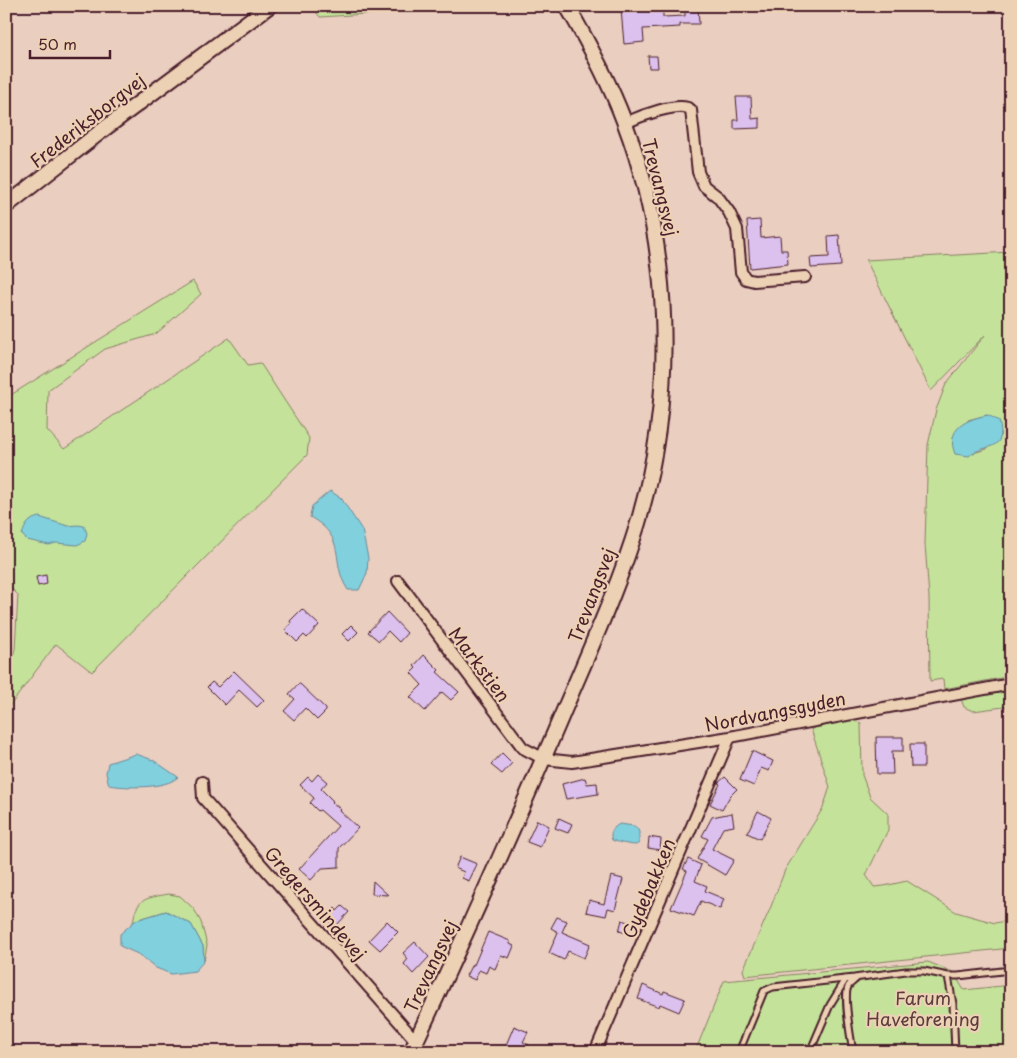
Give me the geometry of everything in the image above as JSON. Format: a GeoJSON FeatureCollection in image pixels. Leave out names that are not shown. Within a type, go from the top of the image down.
{"type":"FeatureCollection","features":[{"type":"Feature","properties":{"kind":"street","name":"Frederiksborgvej"},"geometry":{"type":"LineString","coordinates":[[6,206],[104,129],[269,6]]}},
{"type":"Feature","properties":{"kind":"street","name":"Frederiksborgvej"},"geometry":{"type":"LineString","coordinates":[[215,47],[281,6]]}},
{"type":"Feature","properties":{"kind":"street","name":"Trevangsvej"},"geometry":{"type":"LineString","coordinates":[[414,1046],[484,896],[544,759],[624,564],[639,520],[657,433],[662,369],[663,323],[660,270],[650,212],[638,162],[625,123],[595,55],[567,6]]}},
{"type":"Feature","properties":{"kind":"street","name":"Trevangsvej"},"geometry":{"type":"LineString","coordinates":[[625,123],[640,116],[673,107],[684,106],[691,110],[698,172],[704,186],[718,197],[729,212],[736,230],[740,272],[746,280],[754,281],[805,277]]}},
{"type":"Feature","properties":{"kind":"street","name":"Markstien"},"geometry":{"type":"LineString","coordinates":[[398,580],[523,748],[544,759]]}},
{"type":"Feature","properties":{"kind":"street","name":"Nordvangsgyden"},"geometry":{"type":"LineString","coordinates":[[544,759],[572,762],[730,736],[1011,684]]}},
{"type":"Feature","properties":{"kind":"street","name":"Gydebakken"},"geometry":{"type":"LineString","coordinates":[[595,1052],[730,736]]}},
{"type":"Feature","properties":{"kind":"street","name":"Gregersmindevej"},"geometry":{"type":"LineString","coordinates":[[202,782],[203,798],[414,1046]]}},
{"type":"Feature","properties":{"kind":"lane"},"geometry":{"type":"LineString","coordinates":[[739,1052],[764,991],[773,987],[906,971],[924,971],[948,976],[1011,970]]}},
{"type":"Feature","properties":{"kind":"lane"},"geometry":{"type":"LineString","coordinates":[[948,976],[953,1004],[955,1052]]}},
{"type":"Feature","properties":{"kind":"lane"},"geometry":{"type":"LineString","coordinates":[[853,1052],[847,994],[848,987],[857,978]]}},
{"type":"Feature","properties":{"kind":"lane"},"geometry":{"type":"LineString","coordinates":[[810,1052],[830,1005],[846,979]]}},
{"type":"Feature","properties":{"kind":"green space"},"geometry":{"type":"Polygon","coordinates":[[[311,6],[445,6],[444,9],[320,17],[311,6]]]}},
{"type":"Feature","properties":{"kind":"green space"},"geometry":{"type":"Polygon","coordinates":[[[1011,252],[1011,676],[944,689],[943,679],[930,681],[929,597],[925,544],[928,445],[936,410],[946,384],[985,335],[931,391],[866,260],[1011,252]],[[987,415],[968,420],[973,453],[987,449],[987,415]]]}},
{"type":"Feature","properties":{"kind":"green space"},"geometry":{"type":"Polygon","coordinates":[[[193,281],[201,294],[156,334],[105,349],[48,390],[47,430],[64,449],[229,338],[248,365],[260,363],[309,438],[307,455],[92,672],[56,644],[6,711],[6,680],[15,649],[18,595],[6,583],[6,398],[193,281]]]}},
{"type":"Feature","properties":{"kind":"green space"},"geometry":{"type":"Polygon","coordinates":[[[1011,691],[1011,706],[973,711],[964,707],[961,699],[1011,691]]]}},
{"type":"Feature","properties":{"kind":"green space"},"geometry":{"type":"Polygon","coordinates":[[[850,720],[861,723],[862,775],[870,797],[888,814],[888,830],[866,875],[874,887],[907,881],[956,912],[995,923],[1011,920],[1011,948],[745,976],[743,970],[785,870],[823,808],[830,787],[811,729],[850,720]]]}},
{"type":"Feature","properties":{"kind":"green space"},"geometry":{"type":"Polygon","coordinates":[[[169,894],[180,896],[194,909],[201,922],[207,945],[204,961],[203,946],[191,924],[166,911],[136,920],[133,923],[137,908],[143,901],[148,898],[169,894]]]}},
{"type":"Feature","properties":{"kind":"green space","name":"Farum Haveforening"},"geometry":{"type":"Polygon","coordinates":[[[928,962],[953,972],[964,990],[1011,985],[1011,1052],[695,1052],[724,981],[928,962]]]}},
{"type":"Feature","properties":{"kind":"water"},"geometry":{"type":"Polygon","coordinates":[[[988,415],[999,421],[1001,431],[997,443],[969,456],[955,454],[953,438],[959,427],[972,419],[988,415]]]}},
{"type":"Feature","properties":{"kind":"water"},"geometry":{"type":"Polygon","coordinates":[[[330,491],[341,498],[362,530],[368,558],[367,573],[359,590],[348,590],[330,534],[322,525],[310,517],[312,506],[330,491]]]}},
{"type":"Feature","properties":{"kind":"water"},"geometry":{"type":"Polygon","coordinates":[[[39,517],[68,526],[84,526],[87,533],[85,541],[77,545],[56,543],[49,545],[27,540],[22,535],[25,528],[30,521],[39,517]]]}},
{"type":"Feature","properties":{"kind":"water"},"geometry":{"type":"Polygon","coordinates":[[[136,754],[153,760],[178,777],[172,781],[155,786],[125,787],[109,785],[106,773],[108,763],[136,754]]]}},
{"type":"Feature","properties":{"kind":"water"},"geometry":{"type":"Polygon","coordinates":[[[620,824],[637,828],[639,843],[633,845],[612,840],[612,830],[620,824]]]}},
{"type":"Feature","properties":{"kind":"water"},"geometry":{"type":"Polygon","coordinates":[[[166,911],[191,924],[203,946],[204,961],[195,971],[171,974],[156,968],[140,955],[120,946],[120,934],[136,920],[166,911]]]}},
{"type":"Feature","properties":{"kind":"building"},"geometry":{"type":"Polygon","coordinates":[[[663,6],[663,17],[685,16],[685,6],[698,6],[699,24],[680,24],[680,27],[643,29],[644,42],[624,44],[621,9],[663,6]]]}},
{"type":"Feature","properties":{"kind":"building"},"geometry":{"type":"Polygon","coordinates":[[[648,56],[657,56],[658,68],[649,68],[648,56]]]}},
{"type":"Feature","properties":{"kind":"building"},"geometry":{"type":"Polygon","coordinates":[[[736,97],[751,97],[752,119],[760,118],[760,128],[734,129],[734,120],[738,120],[736,97]]]}},
{"type":"Feature","properties":{"kind":"building"},"geometry":{"type":"Polygon","coordinates":[[[760,220],[761,238],[780,236],[781,250],[787,250],[788,264],[750,268],[747,221],[760,220]]]}},
{"type":"Feature","properties":{"kind":"building"},"geometry":{"type":"Polygon","coordinates":[[[839,235],[841,266],[811,268],[810,258],[829,257],[828,236],[839,235]]]}},
{"type":"Feature","properties":{"kind":"building"},"geometry":{"type":"Polygon","coordinates":[[[46,575],[47,584],[38,586],[36,577],[46,575]]]}},
{"type":"Feature","properties":{"kind":"building"},"geometry":{"type":"Polygon","coordinates":[[[302,609],[319,625],[307,638],[304,635],[297,642],[285,630],[291,623],[290,621],[302,609]]]}},
{"type":"Feature","properties":{"kind":"building"},"geometry":{"type":"Polygon","coordinates":[[[387,612],[407,633],[399,642],[388,631],[379,641],[368,632],[387,612]]]}},
{"type":"Feature","properties":{"kind":"building"},"geometry":{"type":"Polygon","coordinates":[[[351,625],[358,632],[349,641],[342,634],[351,625]]]}},
{"type":"Feature","properties":{"kind":"building"},"geometry":{"type":"Polygon","coordinates":[[[424,655],[439,670],[437,672],[459,692],[451,700],[442,692],[425,711],[410,697],[422,685],[411,673],[416,668],[414,666],[424,655]]]}},
{"type":"Feature","properties":{"kind":"building"},"geometry":{"type":"Polygon","coordinates":[[[234,671],[264,700],[257,707],[239,690],[225,705],[207,687],[212,682],[218,687],[234,671]]]}},
{"type":"Feature","properties":{"kind":"building"},"geometry":{"type":"Polygon","coordinates":[[[298,684],[326,709],[317,720],[305,708],[294,720],[284,711],[295,699],[289,694],[298,684]]]}},
{"type":"Feature","properties":{"kind":"building"},"geometry":{"type":"Polygon","coordinates":[[[876,737],[903,737],[903,751],[892,751],[893,774],[877,774],[876,737]]]}},
{"type":"Feature","properties":{"kind":"building"},"geometry":{"type":"Polygon","coordinates":[[[910,744],[924,744],[924,767],[911,767],[910,744]]]}},
{"type":"Feature","properties":{"kind":"building"},"geometry":{"type":"Polygon","coordinates":[[[752,751],[773,761],[769,771],[761,768],[754,786],[740,780],[752,751]]]}},
{"type":"Feature","properties":{"kind":"building"},"geometry":{"type":"Polygon","coordinates":[[[502,753],[512,763],[502,774],[491,765],[502,753]]]}},
{"type":"Feature","properties":{"kind":"building"},"geometry":{"type":"Polygon","coordinates":[[[318,774],[327,782],[321,789],[358,828],[339,848],[339,867],[322,868],[311,880],[299,869],[338,826],[310,803],[314,798],[300,785],[308,777],[312,781],[318,774]]]}},
{"type":"Feature","properties":{"kind":"building"},"geometry":{"type":"Polygon","coordinates":[[[725,777],[737,789],[730,796],[722,810],[710,804],[720,784],[718,783],[725,777]]]}},
{"type":"Feature","properties":{"kind":"building"},"geometry":{"type":"Polygon","coordinates":[[[585,778],[587,784],[597,783],[598,794],[566,799],[562,784],[585,778]]]}},
{"type":"Feature","properties":{"kind":"building"},"geometry":{"type":"Polygon","coordinates":[[[758,811],[771,818],[760,839],[747,833],[758,811]]]}},
{"type":"Feature","properties":{"kind":"building"},"geometry":{"type":"Polygon","coordinates":[[[732,813],[734,826],[723,828],[712,849],[734,860],[725,875],[697,859],[708,839],[702,836],[712,817],[732,813]]]}},
{"type":"Feature","properties":{"kind":"building"},"geometry":{"type":"Polygon","coordinates":[[[559,818],[572,824],[568,833],[555,828],[559,818]]]}},
{"type":"Feature","properties":{"kind":"building"},"geometry":{"type":"Polygon","coordinates":[[[537,820],[549,826],[540,847],[527,842],[537,820]]]}},
{"type":"Feature","properties":{"kind":"building"},"geometry":{"type":"Polygon","coordinates":[[[649,837],[661,839],[660,850],[648,848],[649,837]]]}},
{"type":"Feature","properties":{"kind":"building"},"geometry":{"type":"Polygon","coordinates":[[[460,857],[477,864],[469,881],[462,878],[464,872],[455,868],[460,857]]]}},
{"type":"Feature","properties":{"kind":"building"},"geometry":{"type":"Polygon","coordinates":[[[688,859],[701,865],[695,881],[707,886],[705,891],[724,899],[720,909],[701,901],[694,916],[671,908],[687,871],[683,869],[688,859]]]}},
{"type":"Feature","properties":{"kind":"building"},"geometry":{"type":"Polygon","coordinates":[[[611,876],[623,879],[615,910],[608,908],[606,916],[586,912],[589,900],[604,904],[611,876]]]}},
{"type":"Feature","properties":{"kind":"building"},"geometry":{"type":"Polygon","coordinates":[[[373,881],[388,895],[372,894],[373,881]]]}},
{"type":"Feature","properties":{"kind":"building"},"geometry":{"type":"Polygon","coordinates":[[[342,906],[349,912],[334,928],[325,917],[335,908],[337,911],[342,906]]]}},
{"type":"Feature","properties":{"kind":"building"},"geometry":{"type":"Polygon","coordinates":[[[557,917],[567,921],[562,932],[590,944],[584,958],[568,951],[564,960],[549,953],[558,932],[551,928],[557,917]]]}},
{"type":"Feature","properties":{"kind":"building"},"geometry":{"type":"Polygon","coordinates":[[[622,920],[633,924],[630,934],[619,931],[622,920]]]}},
{"type":"Feature","properties":{"kind":"building"},"geometry":{"type":"Polygon","coordinates":[[[387,921],[398,932],[380,950],[369,940],[387,921]]]}},
{"type":"Feature","properties":{"kind":"building"},"geometry":{"type":"Polygon","coordinates":[[[488,932],[510,941],[510,944],[514,946],[509,958],[501,955],[495,969],[489,966],[486,973],[479,970],[475,980],[466,976],[472,964],[474,965],[488,932]]]}},
{"type":"Feature","properties":{"kind":"building"},"geometry":{"type":"Polygon","coordinates":[[[415,942],[429,957],[413,974],[404,964],[408,959],[403,953],[415,942]]]}},
{"type":"Feature","properties":{"kind":"building"},"geometry":{"type":"Polygon","coordinates":[[[643,985],[663,994],[664,991],[685,999],[679,1012],[660,1004],[659,1007],[638,999],[643,985]]]}},
{"type":"Feature","properties":{"kind":"building"},"geometry":{"type":"Polygon","coordinates":[[[514,1026],[528,1032],[523,1042],[529,1045],[526,1052],[503,1052],[514,1026]]]}}]}
